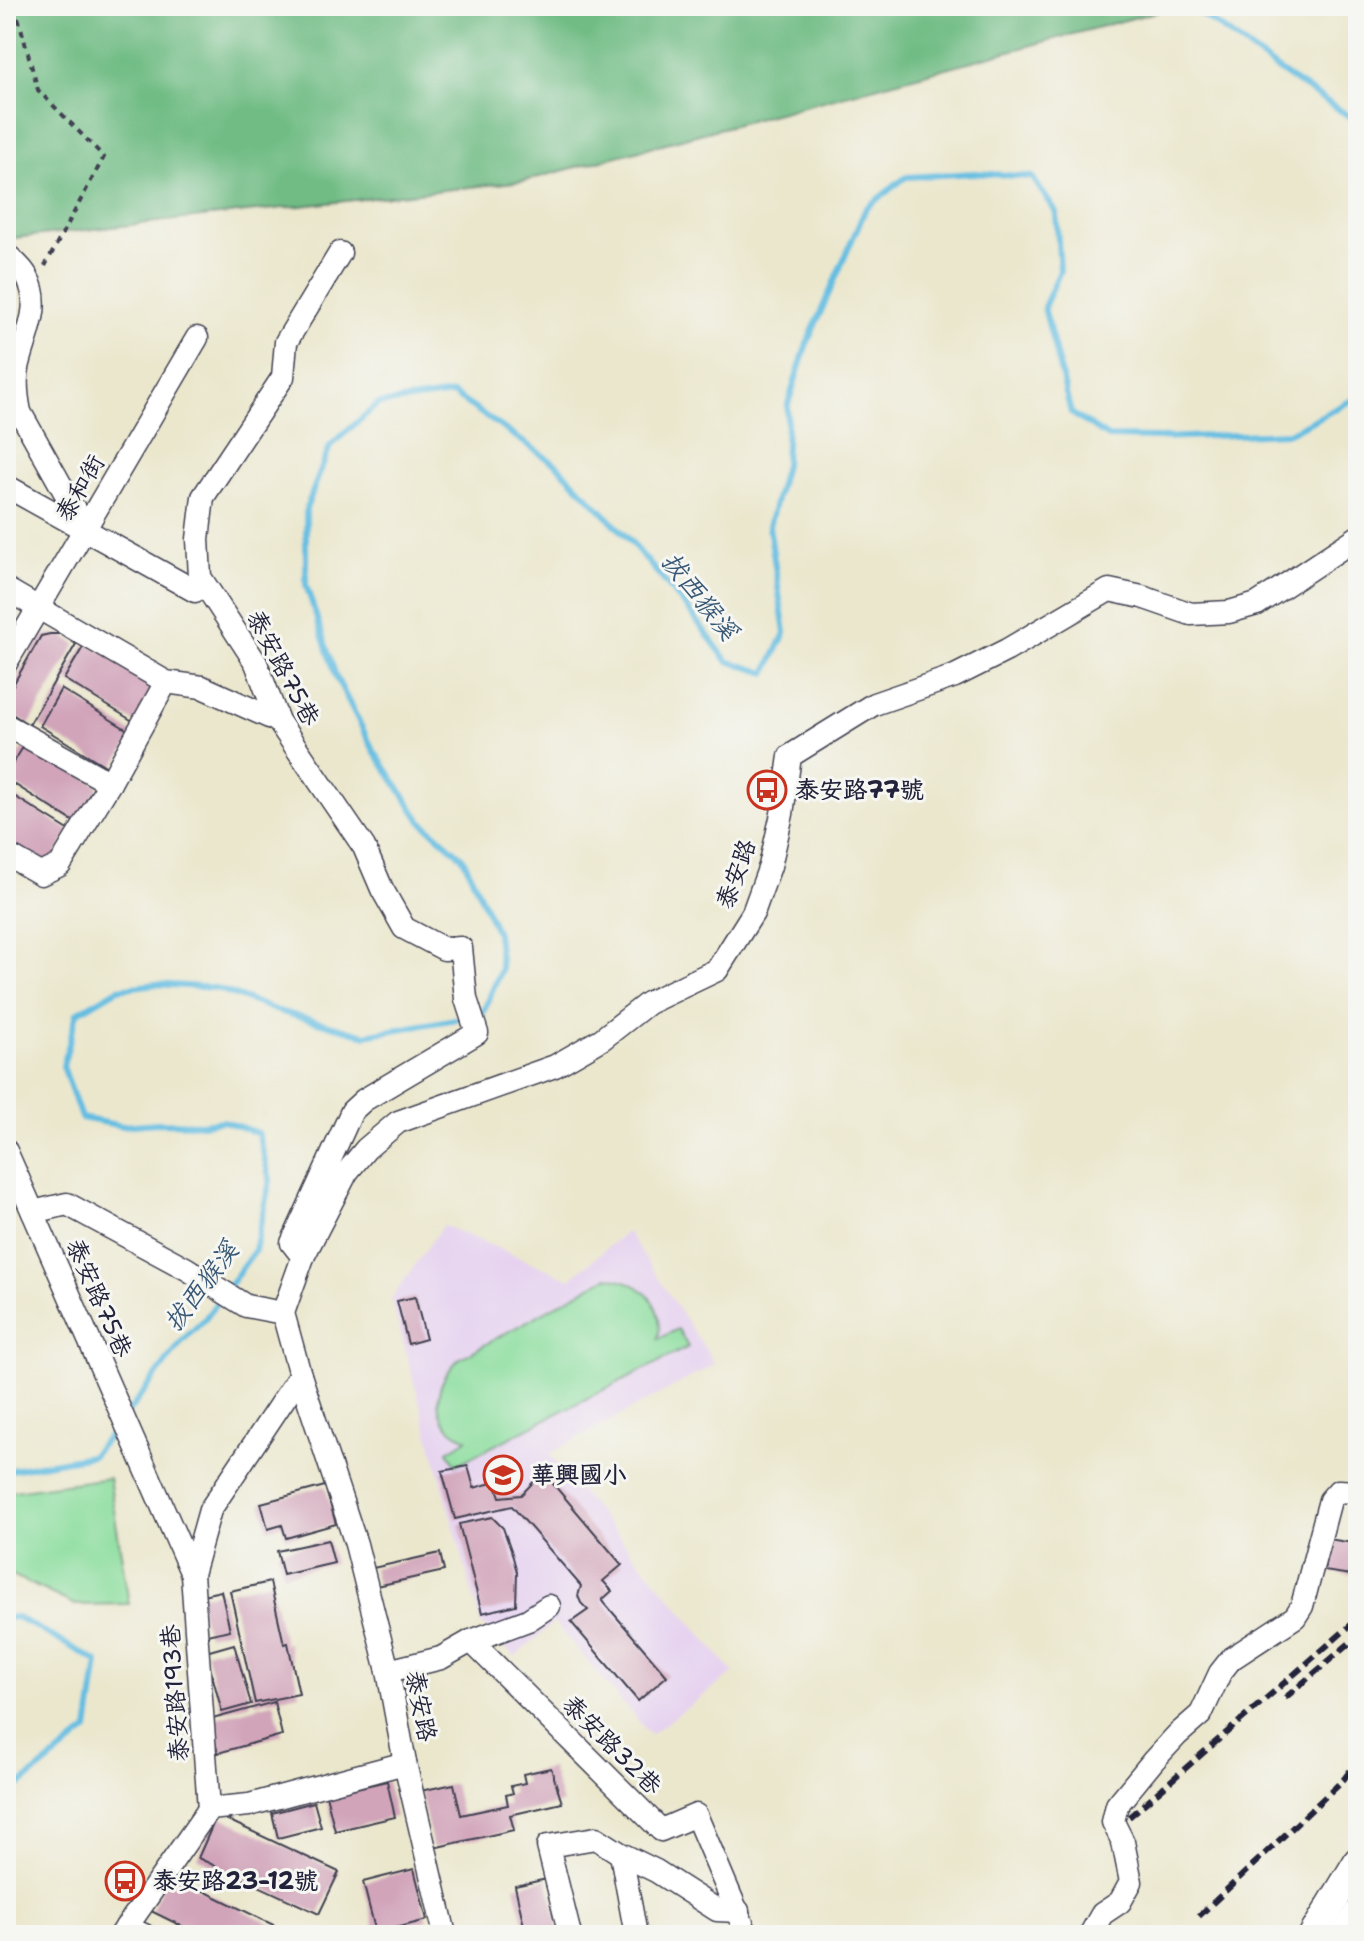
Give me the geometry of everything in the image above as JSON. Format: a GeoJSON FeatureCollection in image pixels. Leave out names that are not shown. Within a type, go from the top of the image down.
{"type":"FeatureCollection","features":[{"type":"Feature","properties":{"kind":"main road"},"geometry":{"type":"LineString","coordinates":[[1313,1935],[1355,1873]]}},
{"type":"Feature","properties":{"kind":"main road"},"geometry":{"type":"LineString","coordinates":[[1345,1935],[1358,1914]]}},
{"type":"Feature","properties":{"kind":"street","name":"泰安路75巷"},"geometry":{"type":"LineString","coordinates":[[340,253],[286,342],[283,377],[203,497],[198,539],[200,577],[256,663],[278,721],[364,847],[382,889],[404,928],[444,949],[461,948],[466,999],[477,1033]]}},
{"type":"Feature","properties":{"kind":"street"},"geometry":{"type":"LineString","coordinates":[[6,254],[26,274],[33,289],[34,315],[18,367],[16,390],[20,412],[86,530]]}},
{"type":"Feature","properties":{"kind":"street","name":"泰和街"},"geometry":{"type":"LineString","coordinates":[[6,663],[197,338]]}},
{"type":"Feature","properties":{"kind":"street"},"geometry":{"type":"LineString","coordinates":[[6,486],[195,591]]}},
{"type":"Feature","properties":{"kind":"street","name":"泰安路"},"geometry":{"type":"LineString","coordinates":[[209,1809],[249,1805],[405,1763],[388,1671],[356,1544],[300,1375],[283,1313],[303,1257],[347,1172],[366,1149],[398,1122],[555,1066],[602,1039],[648,1003],[717,970],[753,913],[770,866],[782,814],[790,756],[874,704],[955,676],[1007,650],[1109,590],[1142,597],[1191,614],[1229,612],[1257,604],[1358,537]]}},
{"type":"Feature","properties":{"kind":"street"},"geometry":{"type":"LineString","coordinates":[[6,589],[166,682],[202,687],[278,721]]}},
{"type":"Feature","properties":{"kind":"street"},"geometry":{"type":"LineString","coordinates":[[6,854],[41,874],[60,865],[166,682]]}},
{"type":"Feature","properties":{"kind":"street"},"geometry":{"type":"LineString","coordinates":[[6,725],[110,783]]}},
{"type":"Feature","properties":{"kind":"street","name":"泰安路"},"geometry":{"type":"LineString","coordinates":[[303,1257],[292,1243],[352,1111],[364,1100],[477,1033]]}},
{"type":"Feature","properties":{"kind":"street"},"geometry":{"type":"LineString","coordinates":[[6,1151],[33,1212],[67,1204],[187,1269],[246,1306],[283,1313]]}},
{"type":"Feature","properties":{"kind":"street","name":"泰安路75巷"},"geometry":{"type":"LineString","coordinates":[[33,1212],[192,1574]]}},
{"type":"Feature","properties":{"kind":"street"},"geometry":{"type":"LineString","coordinates":[[192,1574],[210,1510],[300,1375]]}},
{"type":"Feature","properties":{"kind":"street"},"geometry":{"type":"LineString","coordinates":[[1090,1935],[1102,1914],[1120,1902],[1131,1882],[1123,1842],[1113,1822],[1117,1805],[1161,1752],[1201,1714],[1220,1673],[1231,1659],[1295,1617],[1302,1606],[1330,1500],[1338,1491],[1358,1492]]}},
{"type":"Feature","properties":{"kind":"street","name":"泰安路193巷"},"geometry":{"type":"LineString","coordinates":[[192,1574],[209,1809]]}},
{"type":"Feature","properties":{"kind":"street"},"geometry":{"type":"LineString","coordinates":[[388,1671],[441,1658],[471,1641],[528,1620],[549,1606]]}},
{"type":"Feature","properties":{"kind":"street","name":"泰安路32巷"},"geometry":{"type":"LineString","coordinates":[[471,1641],[661,1830],[696,1815],[747,1935]]}},
{"type":"Feature","properties":{"kind":"street"},"geometry":{"type":"LineString","coordinates":[[405,1763],[445,1935]]}},
{"type":"Feature","properties":{"kind":"street"},"geometry":{"type":"LineString","coordinates":[[131,1932],[209,1809]]}},
{"type":"Feature","properties":{"kind":"street"},"geometry":{"type":"LineString","coordinates":[[570,1935],[548,1846],[596,1838],[717,1910],[738,1911]]}},
{"type":"Feature","properties":{"kind":"street"},"geometry":{"type":"LineString","coordinates":[[621,1854],[636,1935]]}},
{"type":"Feature","properties":{"kind":"path"},"geometry":{"type":"LineString","coordinates":[[15,6],[38,90],[104,157],[33,289]]}},
{"type":"Feature","properties":{"kind":"shaded area","name":"華興國小"},"geometry":{"type":"Polygon","coordinates":[[[443,1225],[570,1279],[627,1231],[715,1364],[549,1454],[734,1673],[650,1735],[554,1622],[515,1657],[481,1624],[391,1299],[443,1225]]]}},
{"type":"Feature","properties":{"kind":"green space"},"geometry":{"type":"Polygon","coordinates":[[[6,6],[1178,6],[524,181],[6,239],[6,6]]]}},
{"type":"Feature","properties":{"kind":"green space"},"geometry":{"type":"Polygon","coordinates":[[[607,1277],[630,1283],[648,1296],[658,1315],[658,1339],[678,1329],[688,1347],[456,1465],[448,1451],[467,1439],[446,1423],[438,1403],[443,1380],[450,1369],[459,1359],[607,1277]]]}},
{"type":"Feature","properties":{"kind":"green space"},"geometry":{"type":"Polygon","coordinates":[[[109,1478],[129,1604],[75,1605],[6,1572],[6,1492],[109,1478]]]}},
{"type":"Feature","properties":{"kind":"building"},"geometry":{"type":"Polygon","coordinates":[[[60,634],[76,644],[29,725],[9,712],[6,697],[41,636],[60,634]]]}},
{"type":"Feature","properties":{"kind":"building"},"geometry":{"type":"Polygon","coordinates":[[[86,642],[159,687],[136,723],[64,679],[86,642]]]}},
{"type":"Feature","properties":{"kind":"building"},"geometry":{"type":"Polygon","coordinates":[[[61,689],[134,734],[112,770],[40,726],[61,689]]]}},
{"type":"Feature","properties":{"kind":"building"},"geometry":{"type":"Polygon","coordinates":[[[26,742],[99,786],[76,823],[6,779],[26,742]]]}},
{"type":"Feature","properties":{"kind":"building"},"geometry":{"type":"Polygon","coordinates":[[[6,791],[70,831],[48,867],[6,840],[6,791]]]}},
{"type":"Feature","properties":{"kind":"building"},"geometry":{"type":"Polygon","coordinates":[[[415,1297],[426,1339],[408,1344],[397,1301],[415,1297]]]}},
{"type":"Feature","properties":{"kind":"building"},"geometry":{"type":"Polygon","coordinates":[[[468,1466],[474,1488],[495,1482],[500,1497],[521,1495],[543,1472],[622,1565],[603,1581],[612,1591],[602,1600],[667,1676],[638,1701],[571,1622],[588,1610],[578,1596],[581,1586],[512,1506],[455,1519],[442,1471],[468,1466]]]}},
{"type":"Feature","properties":{"kind":"building"},"geometry":{"type":"Polygon","coordinates":[[[325,1486],[336,1524],[286,1538],[282,1525],[268,1529],[261,1503],[325,1486]]]}},
{"type":"Feature","properties":{"kind":"building"},"geometry":{"type":"Polygon","coordinates":[[[492,1517],[503,1528],[517,1572],[516,1605],[482,1613],[459,1524],[492,1517]]]}},
{"type":"Feature","properties":{"kind":"building"},"geometry":{"type":"Polygon","coordinates":[[[1329,1539],[1358,1544],[1358,1576],[1324,1571],[1329,1539]]]}},
{"type":"Feature","properties":{"kind":"building"},"geometry":{"type":"Polygon","coordinates":[[[328,1540],[334,1563],[283,1575],[277,1551],[328,1540]]]}},
{"type":"Feature","properties":{"kind":"building"},"geometry":{"type":"Polygon","coordinates":[[[440,1553],[444,1571],[377,1586],[373,1568],[440,1553]]]}},
{"type":"Feature","properties":{"kind":"building"},"geometry":{"type":"Polygon","coordinates":[[[270,1582],[299,1694],[255,1703],[230,1591],[270,1582]]]}},
{"type":"Feature","properties":{"kind":"building"},"geometry":{"type":"Polygon","coordinates":[[[221,1591],[230,1630],[207,1635],[198,1596],[221,1591]]]}},
{"type":"Feature","properties":{"kind":"building"},"geometry":{"type":"Polygon","coordinates":[[[234,1644],[251,1704],[222,1712],[206,1652],[234,1644]]]}},
{"type":"Feature","properties":{"kind":"building"},"geometry":{"type":"Polygon","coordinates":[[[274,1702],[282,1735],[218,1753],[209,1720],[274,1702]]]}},
{"type":"Feature","properties":{"kind":"building"},"geometry":{"type":"Polygon","coordinates":[[[551,1768],[562,1803],[510,1815],[514,1830],[433,1848],[420,1791],[454,1784],[461,1815],[508,1805],[506,1795],[513,1793],[511,1786],[525,1783],[523,1774],[551,1768]]]}},
{"type":"Feature","properties":{"kind":"building"},"geometry":{"type":"Polygon","coordinates":[[[387,1781],[395,1817],[335,1831],[326,1795],[387,1781]]]}},
{"type":"Feature","properties":{"kind":"building"},"geometry":{"type":"Polygon","coordinates":[[[314,1802],[321,1827],[278,1838],[272,1813],[314,1802]]]}},
{"type":"Feature","properties":{"kind":"building"},"geometry":{"type":"Polygon","coordinates":[[[217,1815],[339,1872],[319,1914],[198,1858],[217,1815]]]}},
{"type":"Feature","properties":{"kind":"building"},"geometry":{"type":"Polygon","coordinates":[[[414,1869],[427,1920],[376,1933],[363,1882],[414,1869]]]}},
{"type":"Feature","properties":{"kind":"building"},"geometry":{"type":"Polygon","coordinates":[[[169,1874],[294,1935],[200,1935],[151,1911],[169,1874]]]}},
{"type":"Feature","properties":{"kind":"building"},"geometry":{"type":"Polygon","coordinates":[[[547,1879],[560,1935],[526,1935],[515,1886],[547,1879]]]}},
{"type":"Feature","properties":{"kind":"waterway","name":"拔西猴溪"},"geometry":{"type":"LineString","coordinates":[[1191,6],[1284,74],[1358,122]]}},
{"type":"Feature","properties":{"kind":"waterway","name":"拔西猴溪"},"geometry":{"type":"LineString","coordinates":[[483,1013],[501,969],[497,933],[463,858],[421,821],[374,751],[336,677],[306,585],[306,509],[330,446],[378,404],[453,394],[557,465],[626,536],[727,661],[766,673],[785,633],[769,526],[785,465],[788,404],[806,346],[866,208],[906,177],[975,173],[1032,177],[1056,212],[1060,271],[1044,307],[1071,413],[1108,437],[1289,433],[1358,397]]}},
{"type":"Feature","properties":{"kind":"waterway","name":"拔西猴溪"},"geometry":{"type":"LineString","coordinates":[[127,1414],[183,1340],[204,1320],[255,1250],[270,1180],[258,1133],[223,1121],[122,1126],[81,1118],[63,1066],[77,1013],[118,989],[156,984],[216,988],[278,1011],[365,1035],[456,1019]]}},
{"type":"Feature","properties":{"kind":"waterway","name":"拔西猴溪"},"geometry":{"type":"LineString","coordinates":[[6,1471],[91,1456],[121,1423]]}},
{"type":"Feature","properties":{"kind":"waterway","name":"拔西猴溪"},"geometry":{"type":"LineString","coordinates":[[6,1618],[17,1617],[98,1662],[88,1730],[6,1796]]}},
{"type":"Feature","properties":{"kind":"railway"},"geometry":{"type":"LineString","coordinates":[[1129,1817],[1358,1619]]}},
{"type":"Feature","properties":{"kind":"railway"},"geometry":{"type":"LineString","coordinates":[[1285,1698],[1358,1636]]}},
{"type":"Feature","properties":{"kind":"railway"},"geometry":{"type":"LineString","coordinates":[[1199,1916],[1344,1779],[1358,1760]]}},
{"type":"Feature","properties":{"kind":"place","name":"泰安路77號"},"geometry":{"type":"Point","coordinates":[767,790]}},
{"type":"Feature","properties":{"kind":"place","name":"華興國小"},"geometry":{"type":"Point","coordinates":[503,1475]}},
{"type":"Feature","properties":{"kind":"place","name":"泰安路23-12號"},"geometry":{"type":"Point","coordinates":[125,1881]}}]}
